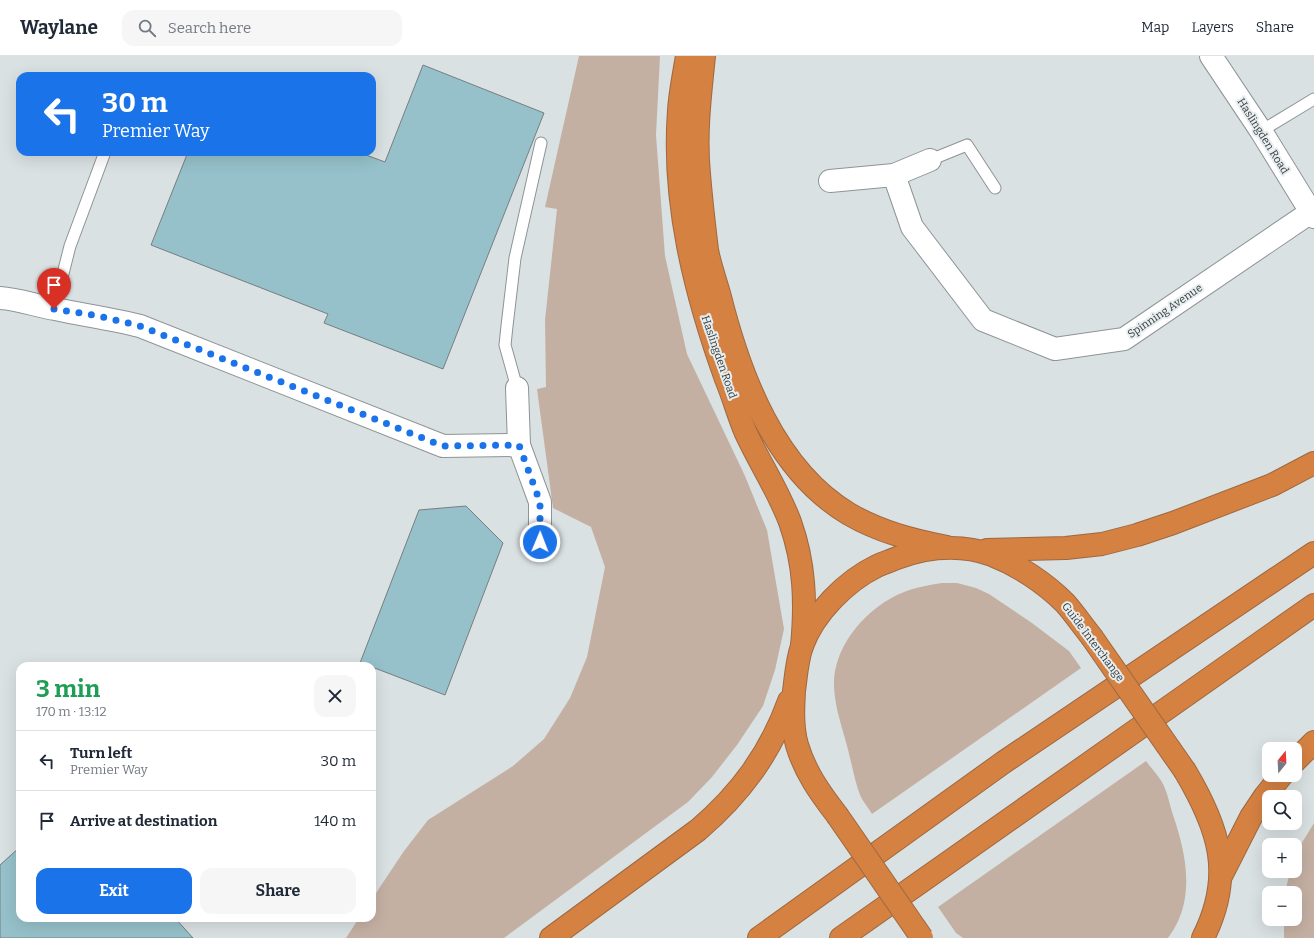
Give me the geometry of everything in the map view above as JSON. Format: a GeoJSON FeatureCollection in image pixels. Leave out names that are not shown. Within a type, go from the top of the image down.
{"type":"FeatureCollection","features":[{"type":"Feature","properties":{"kind":"highway","name":"Haslingden Road"},"geometry":{"type":"LineString","coordinates":[[687,56],[679,111],[679,179],[686,236],[697,290],[712,338],[745,430],[780,500],[796,542],[805,591],[805,618],[802,646]]}},
{"type":"Feature","properties":{"kind":"highway","name":"Haslingden Road"},"geometry":{"type":"LineString","coordinates":[[704,56],[698,114],[698,173],[708,251],[730,338],[758,406],[775,437],[810,481],[849,513],[890,533],[946,547]]}},
{"type":"Feature","properties":{"kind":"highway"},"geometry":{"type":"LineString","coordinates":[[974,550],[1066,548],[1102,544],[1137,535],[1173,523],[1272,485],[1314,463]]}},
{"type":"Feature","properties":{"kind":"highway","name":"Guide Interchange"},"geometry":{"type":"LineString","coordinates":[[922,938],[837,815],[816,788],[806,770],[797,743],[793,713],[795,678],[802,646],[812,627],[824,610],[840,593],[859,577],[877,566],[925,550],[946,547],[974,550],[992,555],[1034,578],[1053,591],[1066,604],[1090,636],[1185,771],[1207,810],[1214,830],[1219,852],[1220,878],[1214,912],[1203,938]]}},
{"type":"Feature","properties":{"kind":"highway"},"geometry":{"type":"LineString","coordinates":[[760,938],[1004,762],[1314,553]]}},
{"type":"Feature","properties":{"kind":"highway"},"geometry":{"type":"LineString","coordinates":[[840,938],[1314,605]]}},
{"type":"Feature","properties":{"kind":"highway"},"geometry":{"type":"LineString","coordinates":[[551,938],[698,830],[732,798],[746,782],[760,761],[777,729],[792,695],[795,678]]}},
{"type":"Feature","properties":{"kind":"highway"},"geometry":{"type":"LineString","coordinates":[[1302,754],[1314,742]]}},
{"type":"Feature","properties":{"kind":"highway"},"geometry":{"type":"LineString","coordinates":[[1220,878],[1251,817],[1276,782]]}},
{"type":"Feature","properties":{"kind":"street","name":"Haslingden Road"},"geometry":{"type":"LineString","coordinates":[[1211,56],[1261,131],[1312,215]]}},
{"type":"Feature","properties":{"kind":"street"},"geometry":{"type":"LineString","coordinates":[[830,181],[894,175],[930,160]]}},
{"type":"Feature","properties":{"kind":"street","name":"Spinning Avenue"},"geometry":{"type":"LineString","coordinates":[[894,175],[912,227],[983,320],[1055,349],[1124,338],[1312,215]]}},
{"type":"Feature","properties":{"kind":"street"},"geometry":{"type":"LineString","coordinates":[[0,298],[16,299],[54,309],[99,316],[140,326],[443,446],[519,445]]}},
{"type":"Feature","properties":{"kind":"street"},"geometry":{"type":"LineString","coordinates":[[517,388],[519,445],[540,502],[540,542]]}},
{"type":"Feature","properties":{"kind":"lane"},"geometry":{"type":"LineString","coordinates":[[1261,131],[1314,99]]}},
{"type":"Feature","properties":{"kind":"lane"},"geometry":{"type":"LineString","coordinates":[[517,388],[505,345],[515,258],[541,143]]}},
{"type":"Feature","properties":{"kind":"lane"},"geometry":{"type":"LineString","coordinates":[[930,160],[967,145],[995,188]]}},
{"type":"Feature","properties":{"kind":"lane"},"geometry":{"type":"LineString","coordinates":[[54,309],[70,246],[103,156]]}},
{"type":"Feature","properties":{"kind":"shaded area"},"geometry":{"type":"Polygon","coordinates":[[[579,56],[660,56],[656,135],[665,256],[687,354],[745,476],[767,530],[784,629],[775,670],[763,706],[737,745],[712,777],[688,802],[504,938],[346,938],[356,922],[376,922],[376,893],[404,851],[428,820],[513,766],[544,739],[570,698],[587,657],[605,567],[591,527],[553,508],[537,389],[546,387],[545,320],[557,209],[545,207],[579,56]]]}},
{"type":"Feature","properties":{"kind":"shaded area"},"geometry":{"type":"Polygon","coordinates":[[[942,583],[957,583],[976,588],[989,594],[1032,623],[1069,651],[1081,668],[872,814],[862,799],[858,788],[837,710],[834,687],[835,672],[839,657],[855,629],[878,607],[891,598],[904,592],[918,587],[942,583]]]}},
{"type":"Feature","properties":{"kind":"shaded area"},"geometry":{"type":"Polygon","coordinates":[[[1146,761],[1160,779],[1165,789],[1178,831],[1185,862],[1186,894],[1183,909],[1177,924],[1168,938],[963,938],[956,933],[938,907],[1146,761]]]}},
{"type":"Feature","properties":{"kind":"shaded area"},"geometry":{"type":"Polygon","coordinates":[[[1314,823],[1314,938],[1284,938],[1284,926],[1302,926],[1302,886],[1287,886],[1288,878],[1302,878],[1302,843],[1314,823]]]}},
{"type":"Feature","properties":{"kind":"building"},"geometry":{"type":"Polygon","coordinates":[[[423,65],[544,113],[443,369],[324,323],[328,314],[151,245],[186,156],[369,156],[385,162],[423,65]]]}},
{"type":"Feature","properties":{"kind":"building"},"geometry":{"type":"Polygon","coordinates":[[[466,506],[503,543],[445,695],[376,669],[376,662],[360,662],[419,510],[466,506]]]}},
{"type":"Feature","properties":{"kind":"building"},"geometry":{"type":"Polygon","coordinates":[[[16,851],[16,922],[179,922],[193,938],[0,938],[0,865],[16,851]]]}},
{"type":"Feature","properties":{"kind":"route"},"geometry":{"type":"LineString","coordinates":[[54,309],[99,316],[140,326],[443,446],[519,445],[540,502],[540,542]]}}]}
